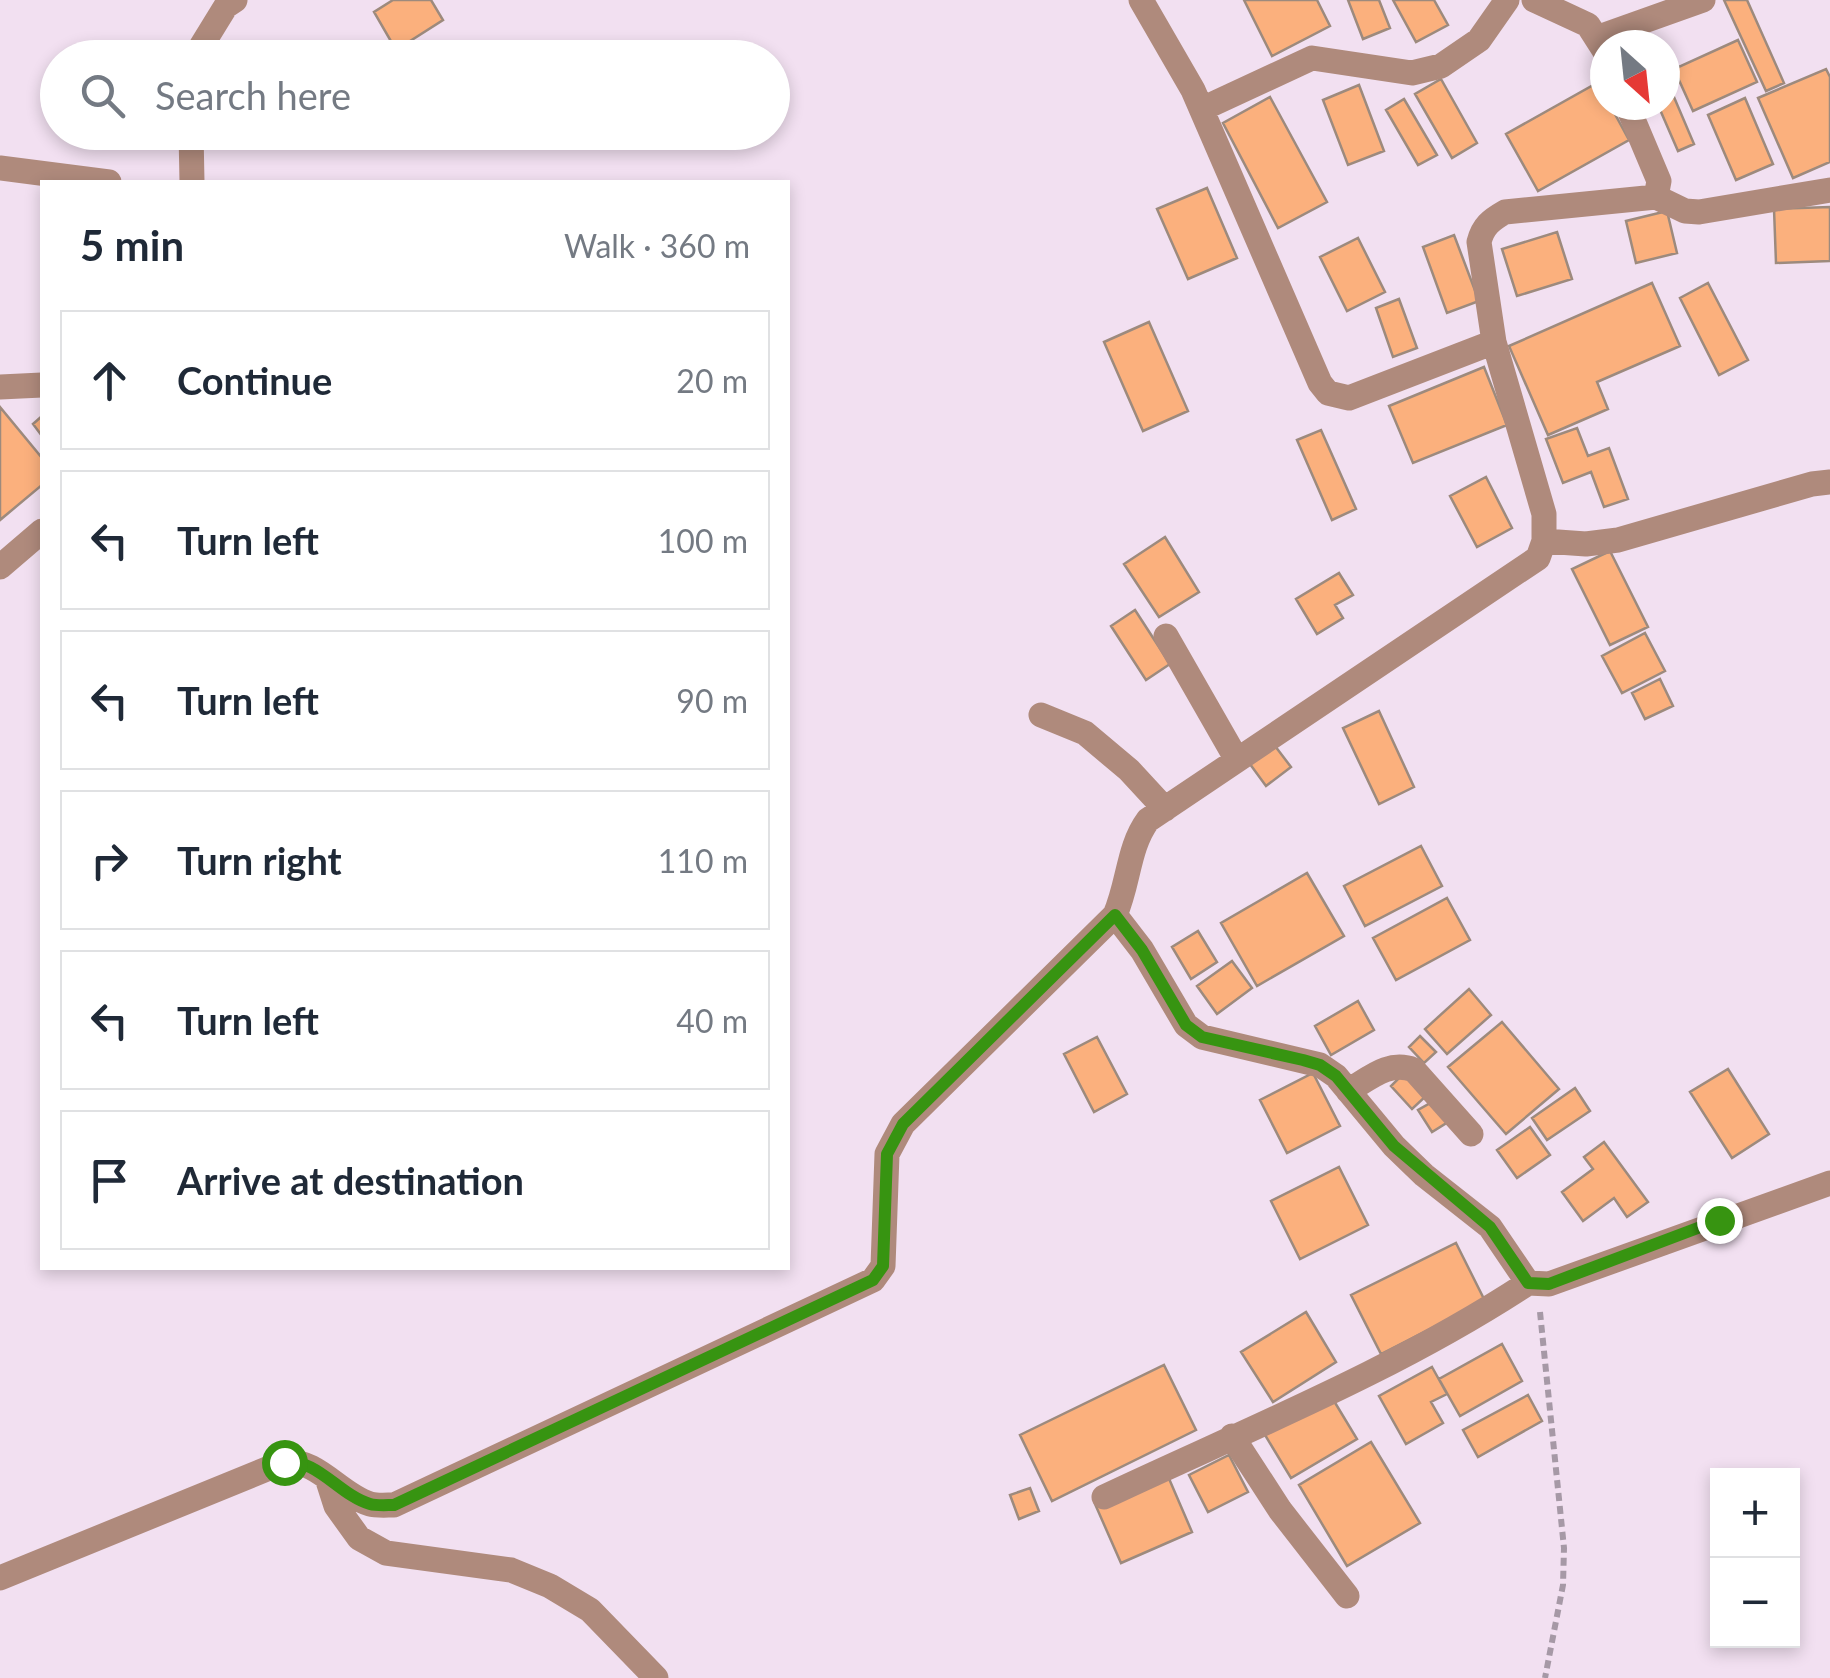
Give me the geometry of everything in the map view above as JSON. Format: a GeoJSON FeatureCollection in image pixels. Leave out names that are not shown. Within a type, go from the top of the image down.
{"type":"FeatureCollection","features":[{"type":"Feature","properties":{"kind":"street"},"geometry":{"type":"LineString","coordinates":[[205,40],[226,6],[235,0]]}},
{"type":"Feature","properties":{"kind":"street"},"geometry":{"type":"LineString","coordinates":[[1141,0],[1202,109],[1320,383],[1328,393],[1348,398],[1494,342]]}},
{"type":"Feature","properties":{"kind":"street"},"geometry":{"type":"LineString","coordinates":[[1202,109],[1312,58],[1412,73],[1440,66],[1480,40],[1508,0]]}},
{"type":"Feature","properties":{"kind":"street"},"geometry":{"type":"LineString","coordinates":[[1534,0],[1588,24],[1592,30]]}},
{"type":"Feature","properties":{"kind":"street"},"geometry":{"type":"LineString","coordinates":[[1634,30],[1703,0]]}},
{"type":"Feature","properties":{"kind":"street"},"geometry":{"type":"LineString","coordinates":[[1633,120],[1658,181],[1656,197]]}},
{"type":"Feature","properties":{"kind":"street"},"geometry":{"type":"LineString","coordinates":[[191,150],[192,180]]}},
{"type":"Feature","properties":{"kind":"street"},"geometry":{"type":"LineString","coordinates":[[0,168],[94,180]]}},
{"type":"Feature","properties":{"kind":"street"},"geometry":{"type":"LineString","coordinates":[[0,1578],[284,1462],[296,1461],[371,1504],[394,1505],[873,1280],[883,1266],[887,1154],[903,1124],[1115,915],[1126,889],[1136,837],[1148,820],[1538,558],[1544,541],[1544,514],[1494,342],[1479,242],[1490,220],[1505,212],[1656,197],[1684,211],[1700,212],[1830,190]]}},
{"type":"Feature","properties":{"kind":"street"},"geometry":{"type":"LineString","coordinates":[[0,388],[40,385]]}},
{"type":"Feature","properties":{"kind":"street"},"geometry":{"type":"LineString","coordinates":[[1544,541],[1586,544],[1618,540],[1830,482]]}},
{"type":"Feature","properties":{"kind":"street"},"geometry":{"type":"LineString","coordinates":[[0,567],[40,533]]}},
{"type":"Feature","properties":{"kind":"street"},"geometry":{"type":"LineString","coordinates":[[1166,636],[1237,760]]}},
{"type":"Feature","properties":{"kind":"street"},"geometry":{"type":"LineString","coordinates":[[1041,715],[1085,733],[1129,770],[1165,809]]}},
{"type":"Feature","properties":{"kind":"street"},"geometry":{"type":"LineString","coordinates":[[1115,915],[1142,950],[1186,1025],[1202,1037],[1320,1065],[1336,1076],[1394,1146],[1490,1227],[1532,1285]]}},
{"type":"Feature","properties":{"kind":"street"},"geometry":{"type":"LineString","coordinates":[[1348,1092],[1390,1066],[1402,1065],[1414,1070],[1471,1134]]}},
{"type":"Feature","properties":{"kind":"street"},"geometry":{"type":"LineString","coordinates":[[1104,1497],[1465,1324],[1532,1285],[1830,1184]]}},
{"type":"Feature","properties":{"kind":"street"},"geometry":{"type":"LineString","coordinates":[[1232,1436],[1280,1510],[1347,1596]]}},
{"type":"Feature","properties":{"kind":"street"},"geometry":{"type":"LineString","coordinates":[[327,1478],[336,1506],[359,1538],[386,1554],[511,1570],[550,1586],[590,1610],[656,1678]]}},
{"type":"Feature","properties":{"kind":"path"},"geometry":{"type":"LineString","coordinates":[[1532,1285],[1564,1548],[1560,1602],[1545,1678]]}},
{"type":"Feature","properties":{"kind":"building"},"geometry":{"type":"Polygon","coordinates":[[[393,0],[431,0],[443,20],[412,40],[390,40],[374,12],[393,0]]]}},
{"type":"Feature","properties":{"kind":"building"},"geometry":{"type":"Polygon","coordinates":[[[1244,0],[1317,0],[1330,26],[1272,56],[1244,0]]]}},
{"type":"Feature","properties":{"kind":"building"},"geometry":{"type":"Polygon","coordinates":[[[1348,0],[1379,0],[1390,28],[1363,39],[1348,0]]]}},
{"type":"Feature","properties":{"kind":"building"},"geometry":{"type":"Polygon","coordinates":[[[1393,0],[1434,0],[1448,25],[1416,42],[1393,0]]]}},
{"type":"Feature","properties":{"kind":"building"},"geometry":{"type":"Polygon","coordinates":[[[1724,0],[1747,0],[1784,83],[1766,91],[1724,0]]]}},
{"type":"Feature","properties":{"kind":"building"},"geometry":{"type":"Polygon","coordinates":[[[1738,40],[1757,82],[1693,111],[1680,82],[1680,66],[1738,40]]]}},
{"type":"Feature","properties":{"kind":"building"},"geometry":{"type":"Polygon","coordinates":[[[1826,69],[1830,77],[1830,162],[1793,178],[1758,98],[1826,69]]]}},
{"type":"Feature","properties":{"kind":"building"},"geometry":{"type":"Polygon","coordinates":[[[1441,79],[1477,143],[1452,158],[1415,94],[1441,79]]]}},
{"type":"Feature","properties":{"kind":"building"},"geometry":{"type":"Polygon","coordinates":[[[1359,85],[1384,151],[1348,165],[1323,100],[1359,85]]]}},
{"type":"Feature","properties":{"kind":"building"},"geometry":{"type":"Polygon","coordinates":[[[1590,87],[1590,120],[1618,120],[1629,140],[1538,191],[1506,134],[1590,87]]]}},
{"type":"Feature","properties":{"kind":"building"},"geometry":{"type":"Polygon","coordinates":[[[1270,97],[1327,202],[1278,228],[1223,123],[1270,97]]]}},
{"type":"Feature","properties":{"kind":"building"},"geometry":{"type":"Polygon","coordinates":[[[1745,98],[1773,164],[1736,180],[1708,115],[1745,98]]]}},
{"type":"Feature","properties":{"kind":"building"},"geometry":{"type":"Polygon","coordinates":[[[1404,99],[1437,155],[1418,165],[1386,110],[1404,99]]]}},
{"type":"Feature","properties":{"kind":"building"},"geometry":{"type":"Polygon","coordinates":[[[1680,111],[1694,144],[1678,151],[1665,120],[1680,120],[1680,111]]]}},
{"type":"Feature","properties":{"kind":"building"},"geometry":{"type":"Polygon","coordinates":[[[1207,188],[1237,258],[1188,279],[1157,209],[1207,188]]]}},
{"type":"Feature","properties":{"kind":"building"},"geometry":{"type":"Polygon","coordinates":[[[1830,207],[1830,261],[1776,263],[1774,209],[1830,207]]]}},
{"type":"Feature","properties":{"kind":"building"},"geometry":{"type":"Polygon","coordinates":[[[1667,211],[1677,253],[1636,263],[1626,221],[1667,211]]]}},
{"type":"Feature","properties":{"kind":"building"},"geometry":{"type":"Polygon","coordinates":[[[1557,232],[1572,279],[1517,296],[1502,249],[1557,232]]]}},
{"type":"Feature","properties":{"kind":"building"},"geometry":{"type":"Polygon","coordinates":[[[1454,235],[1479,301],[1447,313],[1423,247],[1454,235]]]}},
{"type":"Feature","properties":{"kind":"building"},"geometry":{"type":"Polygon","coordinates":[[[1358,238],[1385,292],[1347,311],[1320,257],[1358,238]]]}},
{"type":"Feature","properties":{"kind":"building"},"geometry":{"type":"Polygon","coordinates":[[[1652,283],[1680,346],[1597,382],[1608,409],[1548,435],[1509,346],[1652,283]]]}},
{"type":"Feature","properties":{"kind":"building"},"geometry":{"type":"Polygon","coordinates":[[[1708,283],[1748,360],[1719,375],[1680,298],[1708,283]]]}},
{"type":"Feature","properties":{"kind":"building"},"geometry":{"type":"Polygon","coordinates":[[[1399,299],[1417,348],[1393,357],[1376,308],[1399,299]]]}},
{"type":"Feature","properties":{"kind":"building"},"geometry":{"type":"Polygon","coordinates":[[[1149,322],[1188,411],[1143,431],[1104,342],[1149,322]]]}},
{"type":"Feature","properties":{"kind":"building"},"geometry":{"type":"Polygon","coordinates":[[[1484,367],[1507,425],[1413,463],[1389,406],[1484,367]]]}},
{"type":"Feature","properties":{"kind":"building"},"geometry":{"type":"Polygon","coordinates":[[[0,407],[40,456],[40,487],[0,520],[0,407]]]}},
{"type":"Feature","properties":{"kind":"building"},"geometry":{"type":"Polygon","coordinates":[[[1577,428],[1588,456],[1609,448],[1628,499],[1604,507],[1591,472],[1563,483],[1546,439],[1577,428]]]}},
{"type":"Feature","properties":{"kind":"building"},"geometry":{"type":"Polygon","coordinates":[[[1321,430],[1356,509],[1332,520],[1297,440],[1321,430]]]}},
{"type":"Feature","properties":{"kind":"building"},"geometry":{"type":"Polygon","coordinates":[[[1486,477],[1512,528],[1477,547],[1450,496],[1486,477]]]}},
{"type":"Feature","properties":{"kind":"building"},"geometry":{"type":"Polygon","coordinates":[[[1165,537],[1199,592],[1159,617],[1124,564],[1165,537]]]}},
{"type":"Feature","properties":{"kind":"building"},"geometry":{"type":"Polygon","coordinates":[[[1610,551],[1648,627],[1610,645],[1572,569],[1610,551]]]}},
{"type":"Feature","properties":{"kind":"building"},"geometry":{"type":"Polygon","coordinates":[[[1339,573],[1353,595],[1335,605],[1343,618],[1317,634],[1296,599],[1339,573]]]}},
{"type":"Feature","properties":{"kind":"building"},"geometry":{"type":"Polygon","coordinates":[[[1135,610],[1170,664],[1146,680],[1111,626],[1135,610]]]}},
{"type":"Feature","properties":{"kind":"building"},"geometry":{"type":"Polygon","coordinates":[[[1645,633],[1665,671],[1622,693],[1602,656],[1645,633]]]}},
{"type":"Feature","properties":{"kind":"building"},"geometry":{"type":"Polygon","coordinates":[[[1660,679],[1673,706],[1645,719],[1632,693],[1660,679]]]}},
{"type":"Feature","properties":{"kind":"building"},"geometry":{"type":"Polygon","coordinates":[[[1379,711],[1414,787],[1379,804],[1343,728],[1379,711]]]}},
{"type":"Feature","properties":{"kind":"building"},"geometry":{"type":"Polygon","coordinates":[[[1272,742],[1291,767],[1266,786],[1247,760],[1272,742]]]}},
{"type":"Feature","properties":{"kind":"building"},"geometry":{"type":"Polygon","coordinates":[[[1421,846],[1442,886],[1365,926],[1344,886],[1421,846]]]}},
{"type":"Feature","properties":{"kind":"building"},"geometry":{"type":"Polygon","coordinates":[[[1307,873],[1344,936],[1257,986],[1221,923],[1307,873]]]}},
{"type":"Feature","properties":{"kind":"building"},"geometry":{"type":"Polygon","coordinates":[[[1447,898],[1470,940],[1396,980],[1373,938],[1447,898]]]}},
{"type":"Feature","properties":{"kind":"building"},"geometry":{"type":"Polygon","coordinates":[[[1198,931],[1217,962],[1191,979],[1172,947],[1198,931]]]}},
{"type":"Feature","properties":{"kind":"building"},"geometry":{"type":"Polygon","coordinates":[[[1232,961],[1252,988],[1217,1014],[1197,986],[1232,961]]]}},
{"type":"Feature","properties":{"kind":"building"},"geometry":{"type":"Polygon","coordinates":[[[1469,989],[1491,1015],[1447,1054],[1425,1029],[1469,989]]]}},
{"type":"Feature","properties":{"kind":"building"},"geometry":{"type":"Polygon","coordinates":[[[1358,1001],[1374,1030],[1331,1055],[1315,1026],[1358,1001]]]}},
{"type":"Feature","properties":{"kind":"building"},"geometry":{"type":"Polygon","coordinates":[[[1502,1022],[1559,1089],[1506,1134],[1448,1067],[1502,1022]]]}},
{"type":"Feature","properties":{"kind":"building"},"geometry":{"type":"Polygon","coordinates":[[[1420,1036],[1436,1052],[1424,1063],[1409,1047],[1420,1036]]]}},
{"type":"Feature","properties":{"kind":"building"},"geometry":{"type":"Polygon","coordinates":[[[1097,1037],[1127,1094],[1094,1112],[1064,1054],[1097,1037]]]}},
{"type":"Feature","properties":{"kind":"building"},"geometry":{"type":"Polygon","coordinates":[[[1728,1069],[1769,1134],[1732,1158],[1690,1092],[1728,1069]]]}},
{"type":"Feature","properties":{"kind":"building"},"geometry":{"type":"Polygon","coordinates":[[[1313,1073],[1340,1126],[1287,1153],[1260,1100],[1313,1073]]]}},
{"type":"Feature","properties":{"kind":"building"},"geometry":{"type":"Polygon","coordinates":[[[1404,1073],[1426,1096],[1412,1109],[1391,1086],[1404,1073]]]}},
{"type":"Feature","properties":{"kind":"building"},"geometry":{"type":"Polygon","coordinates":[[[1575,1088],[1590,1111],[1547,1140],[1532,1118],[1575,1088]]]}},
{"type":"Feature","properties":{"kind":"building"},"geometry":{"type":"Polygon","coordinates":[[[1434,1101],[1448,1122],[1432,1132],[1418,1110],[1434,1101]]]}},
{"type":"Feature","properties":{"kind":"building"},"geometry":{"type":"Polygon","coordinates":[[[1530,1127],[1550,1155],[1517,1178],[1497,1150],[1530,1127]]]}},
{"type":"Feature","properties":{"kind":"building"},"geometry":{"type":"Polygon","coordinates":[[[1604,1142],[1648,1202],[1627,1217],[1614,1198],[1583,1221],[1562,1192],[1593,1169],[1584,1157],[1604,1142]]]}},
{"type":"Feature","properties":{"kind":"building"},"geometry":{"type":"Polygon","coordinates":[[[1339,1167],[1368,1225],[1300,1259],[1271,1201],[1339,1167]]]}},
{"type":"Feature","properties":{"kind":"building"},"geometry":{"type":"Polygon","coordinates":[[[1456,1243],[1485,1301],[1381,1354],[1351,1295],[1456,1243]]]}},
{"type":"Feature","properties":{"kind":"building"},"geometry":{"type":"Polygon","coordinates":[[[1306,1312],[1336,1362],[1273,1402],[1241,1352],[1306,1312]]]}},
{"type":"Feature","properties":{"kind":"building"},"geometry":{"type":"Polygon","coordinates":[[[1502,1344],[1522,1381],[1460,1416],[1439,1379],[1502,1344]]]}},
{"type":"Feature","properties":{"kind":"building"},"geometry":{"type":"Polygon","coordinates":[[[1164,1365],[1196,1430],[1052,1501],[1020,1435],[1164,1365]]]}},
{"type":"Feature","properties":{"kind":"building"},"geometry":{"type":"Polygon","coordinates":[[[1432,1367],[1447,1394],[1431,1402],[1443,1423],[1406,1444],[1379,1396],[1432,1367]]]}},
{"type":"Feature","properties":{"kind":"building"},"geometry":{"type":"Polygon","coordinates":[[[1528,1395],[1542,1421],[1478,1457],[1463,1430],[1528,1395]]]}},
{"type":"Feature","properties":{"kind":"building"},"geometry":{"type":"Polygon","coordinates":[[[1331,1396],[1357,1439],[1291,1478],[1265,1435],[1331,1396]]]}},
{"type":"Feature","properties":{"kind":"building"},"geometry":{"type":"Polygon","coordinates":[[[1371,1442],[1420,1523],[1347,1566],[1299,1485],[1371,1442]]]}},
{"type":"Feature","properties":{"kind":"building"},"geometry":{"type":"Polygon","coordinates":[[[1229,1455],[1248,1492],[1208,1512],[1189,1475],[1229,1455]]]}},
{"type":"Feature","properties":{"kind":"building"},"geometry":{"type":"Polygon","coordinates":[[[1167,1474],[1192,1532],[1121,1563],[1095,1504],[1167,1474]]]}},
{"type":"Feature","properties":{"kind":"building"},"geometry":{"type":"Polygon","coordinates":[[[1030,1488],[1039,1511],[1019,1519],[1010,1495],[1030,1488]]]}},
{"type":"Feature","properties":{"kind":"route"},"geometry":{"type":"LineString","coordinates":[[284,1462],[296,1461],[307,1466],[371,1504],[394,1505],[873,1280],[883,1266],[887,1154],[903,1124],[1115,915],[1142,950],[1186,1025],[1202,1037],[1303,1060],[1336,1076],[1394,1146],[1490,1227],[1528,1283],[1549,1284],[1719,1220]]}}]}
